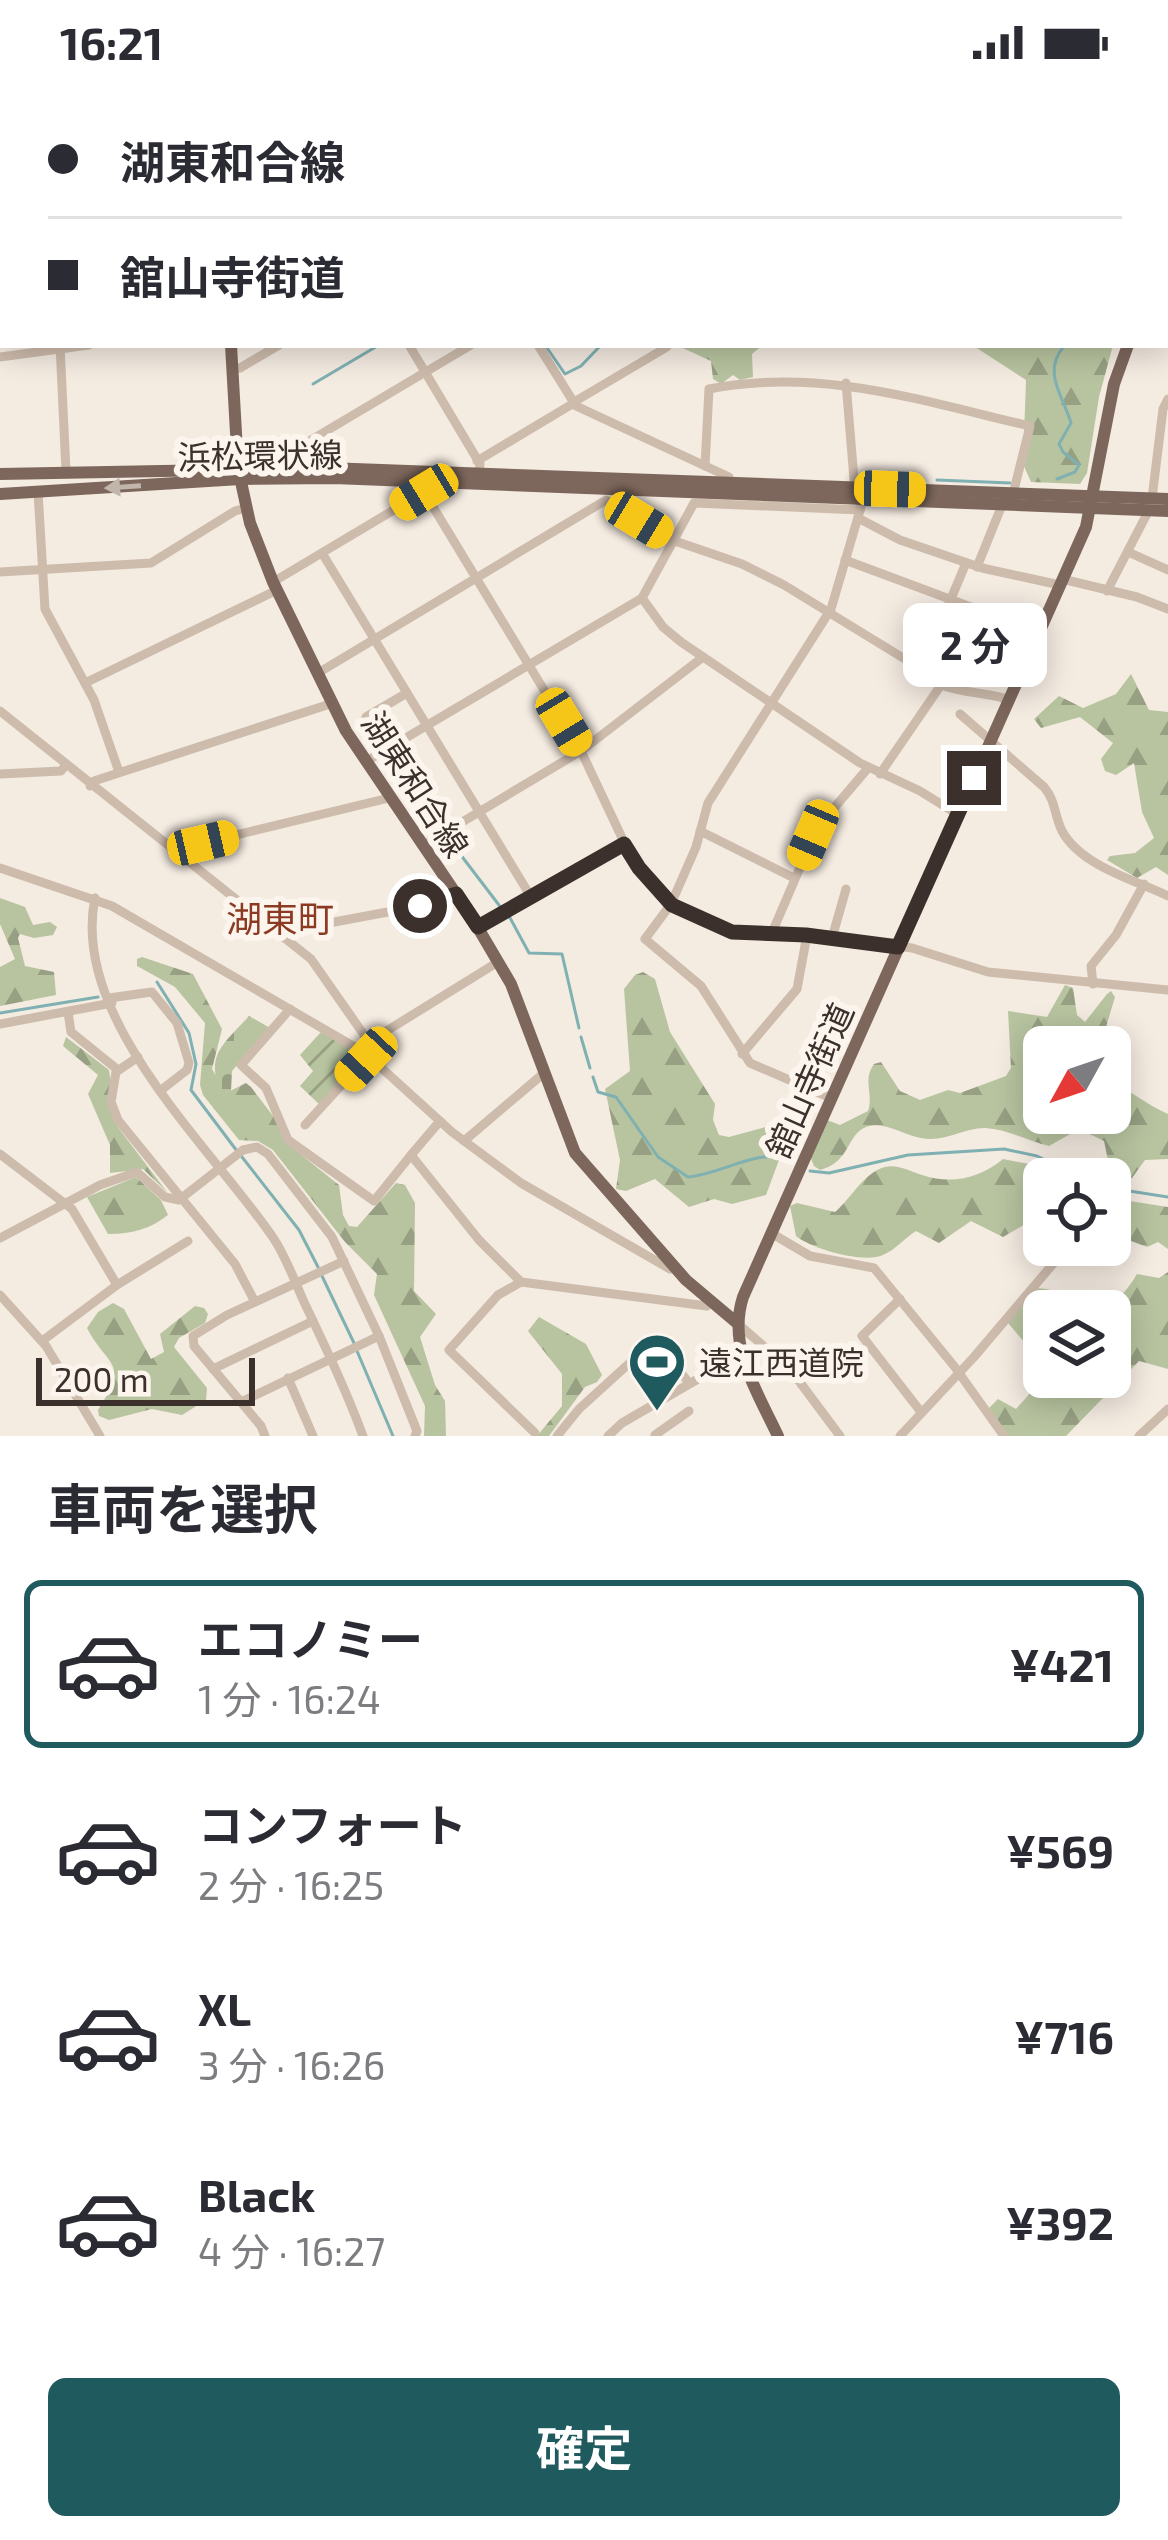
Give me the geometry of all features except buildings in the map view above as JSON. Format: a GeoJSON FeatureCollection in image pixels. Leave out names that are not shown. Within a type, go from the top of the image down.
{"type":"FeatureCollection","features":[{"type":"Feature","properties":{"kind":"main road","name":"湖東和合線"},"geometry":{"type":"LineString","coordinates":[[231,348],[239,474],[246,508],[275,586],[317,673],[365,762],[498,962],[520,1003],[562,1127],[580,1161],[673,1265],[737,1323]]}},
{"type":"Feature","properties":{"kind":"main road","name":"舘山寺街道"},"geometry":{"type":"LineString","coordinates":[[778,1436],[741,1354],[737,1323],[743,1297],[1061,582],[1092,502],[1114,384],[1127,348]]}},
{"type":"Feature","properties":{"kind":"main road","name":"浜松環状線"},"geometry":{"type":"LineString","coordinates":[[0,494],[279,468],[478,467],[858,503],[1013,494],[1150,504],[1168,499]]}},
{"type":"Feature","properties":{"kind":"main road","name":"浜松環状線"},"geometry":{"type":"LineString","coordinates":[[0,474],[239,474],[423,487],[729,493]]}},
{"type":"Feature","properties":{"kind":"main road","name":"浜松環状線"},"geometry":{"type":"LineString","coordinates":[[957,497],[1002,505],[1092,502]]}},
{"type":"Feature","properties":{"kind":"main road","name":"浜松環状線"},"geometry":{"type":"LineString","coordinates":[[1150,504],[1168,511]]}},
{"type":"Feature","properties":{"kind":"street"},"geometry":{"type":"LineString","coordinates":[[0,357],[55,348]]}},
{"type":"Feature","properties":{"kind":"street"},"geometry":{"type":"LineString","coordinates":[[61,348],[66,471]]}},
{"type":"Feature","properties":{"kind":"street"},"geometry":{"type":"LineString","coordinates":[[232,369],[274,348]]}},
{"type":"Feature","properties":{"kind":"street"},"geometry":{"type":"LineString","coordinates":[[411,348],[478,467],[665,348]]}},
{"type":"Feature","properties":{"kind":"street"},"geometry":{"type":"LineString","coordinates":[[279,468],[279,459],[467,348]]}},
{"type":"Feature","properties":{"kind":"street"},"geometry":{"type":"LineString","coordinates":[[365,762],[642,598],[694,502],[729,493],[729,477],[574,403],[540,348]]}},
{"type":"Feature","properties":{"kind":"street"},"geometry":{"type":"LineString","coordinates":[[705,466],[709,389],[754,380],[846,383],[1030,426],[1013,494]]}},
{"type":"Feature","properties":{"kind":"street"},"geometry":{"type":"LineString","coordinates":[[831,1098],[760,1069],[742,1054],[701,986],[645,939],[671,904],[708,803],[828,614],[858,503],[846,383]]}},
{"type":"Feature","properties":{"kind":"street"},"geometry":{"type":"LineString","coordinates":[[1107,591],[1150,504],[1168,399]]}},
{"type":"Feature","properties":{"kind":"street"},"geometry":{"type":"LineString","coordinates":[[85,682],[275,586],[423,487],[581,751],[624,844],[671,904],[732,932],[832,938],[898,947],[980,970],[1168,990]]}},
{"type":"Feature","properties":{"kind":"street"},"geometry":{"type":"LineString","coordinates":[[38,492],[45,609],[85,682],[119,772]]}},
{"type":"Feature","properties":{"kind":"street"},"geometry":{"type":"LineString","coordinates":[[317,673],[606,500],[672,539],[742,564],[904,660],[919,663],[931,655],[950,601],[1002,505]]}},
{"type":"Feature","properties":{"kind":"street"},"geometry":{"type":"LineString","coordinates":[[858,503],[896,538],[972,565],[1107,591],[1168,609]]}},
{"type":"Feature","properties":{"kind":"street"},"geometry":{"type":"LineString","coordinates":[[0,572],[151,563],[246,508]]}},
{"type":"Feature","properties":{"kind":"street"},"geometry":{"type":"LineString","coordinates":[[1128,552],[1168,570]]}},
{"type":"Feature","properties":{"kind":"street"},"geometry":{"type":"LineString","coordinates":[[322,553],[531,897]]}},
{"type":"Feature","properties":{"kind":"street"},"geometry":{"type":"LineString","coordinates":[[845,560],[1039,632]]}},
{"type":"Feature","properties":{"kind":"street"},"geometry":{"type":"LineString","coordinates":[[642,598],[663,627],[703,657],[868,767],[957,814]]}},
{"type":"Feature","properties":{"kind":"street"},"geometry":{"type":"LineString","coordinates":[[422,846],[581,751],[703,657]]}},
{"type":"Feature","properties":{"kind":"street"},"geometry":{"type":"LineString","coordinates":[[919,663],[923,675],[940,685],[1009,700]]}},
{"type":"Feature","properties":{"kind":"street"},"geometry":{"type":"LineString","coordinates":[[880,774],[940,685]]}},
{"type":"Feature","properties":{"kind":"street"},"geometry":{"type":"LineString","coordinates":[[367,717],[407,693]]}},
{"type":"Feature","properties":{"kind":"street"},"geometry":{"type":"LineString","coordinates":[[89,786],[333,703]]}},
{"type":"Feature","properties":{"kind":"street"},"geometry":{"type":"LineString","coordinates":[[0,711],[311,959],[389,1072]]}},
{"type":"Feature","properties":{"kind":"street"},"geometry":{"type":"LineString","coordinates":[[960,715],[1049,793],[1064,833],[1083,854],[1168,896]]}},
{"type":"Feature","properties":{"kind":"street"},"geometry":{"type":"LineString","coordinates":[[0,774],[61,771],[65,766]]}},
{"type":"Feature","properties":{"kind":"street"},"geometry":{"type":"LineString","coordinates":[[771,935],[820,822],[868,767]]}},
{"type":"Feature","properties":{"kind":"street"},"geometry":{"type":"LineString","coordinates":[[179,856],[203,843],[389,798]]}},
{"type":"Feature","properties":{"kind":"street"},"geometry":{"type":"LineString","coordinates":[[700,831],[794,878]]}},
{"type":"Feature","properties":{"kind":"street"},"geometry":{"type":"LineString","coordinates":[[478,927],[624,844]]}},
{"type":"Feature","properties":{"kind":"street"},"geometry":{"type":"LineString","coordinates":[[0,868],[95,898],[368,1055],[464,1141],[533,1191],[670,1269],[673,1265]]}},
{"type":"Feature","properties":{"kind":"street"},"geometry":{"type":"LineString","coordinates":[[1094,984],[1091,966],[1118,932],[1144,884]]}},
{"type":"Feature","properties":{"kind":"street"},"geometry":{"type":"LineString","coordinates":[[832,938],[846,889]]}},
{"type":"Feature","properties":{"kind":"street"},"geometry":{"type":"LineString","coordinates":[[282,936],[286,931],[420,906],[456,894]]}},
{"type":"Feature","properties":{"kind":"street"},"geometry":{"type":"LineString","coordinates":[[95,898],[93,953],[138,1058],[275,1241],[363,1436]]}},
{"type":"Feature","properties":{"kind":"street"},"geometry":{"type":"LineString","coordinates":[[742,1054],[797,989],[806,935]]}},
{"type":"Feature","properties":{"kind":"street"},"geometry":{"type":"LineString","coordinates":[[357,1049],[498,962]]}},
{"type":"Feature","properties":{"kind":"street"},"geometry":{"type":"LineString","coordinates":[[0,1024],[152,992],[177,1023],[189,1064],[160,1091]]}},
{"type":"Feature","properties":{"kind":"street"},"geometry":{"type":"LineString","coordinates":[[290,1009],[241,1065],[266,1088],[288,1140],[374,1201],[440,1121]]}},
{"type":"Feature","properties":{"kind":"street"},"geometry":{"type":"LineString","coordinates":[[68,1012],[71,1032],[118,1070]]}},
{"type":"Feature","properties":{"kind":"street"},"geometry":{"type":"LineString","coordinates":[[304,1125],[368,1055]]}},
{"type":"Feature","properties":{"kind":"street"},"geometry":{"type":"LineString","coordinates":[[138,1058],[118,1070],[111,1102],[118,1120],[235,1264],[255,1302]]}},
{"type":"Feature","properties":{"kind":"street"},"geometry":{"type":"LineString","coordinates":[[464,1141],[544,1073]]}},
{"type":"Feature","properties":{"kind":"street"},"geometry":{"type":"LineString","coordinates":[[0,1238],[136,1172],[164,1197],[179,1199],[243,1150],[263,1150],[328,1231],[344,1261],[401,1386],[415,1436]]}},
{"type":"Feature","properties":{"kind":"street"},"geometry":{"type":"LineString","coordinates":[[0,1154],[72,1209],[116,1286]]}},
{"type":"Feature","properties":{"kind":"street"},"geometry":{"type":"LineString","coordinates":[[412,1155],[479,1240],[521,1282]]}},
{"type":"Feature","properties":{"kind":"street"},"geometry":{"type":"LineString","coordinates":[[771,1233],[810,1256],[874,1268],[1004,1436]]}},
{"type":"Feature","properties":{"kind":"street"},"geometry":{"type":"LineString","coordinates":[[42,1341],[188,1240]]}},
{"type":"Feature","properties":{"kind":"street"},"geometry":{"type":"LineString","coordinates":[[265,1436],[194,1346],[193,1336],[344,1261]]}},
{"type":"Feature","properties":{"kind":"street"},"geometry":{"type":"LineString","coordinates":[[900,1436],[1051,1266]]}},
{"type":"Feature","properties":{"kind":"street"},"geometry":{"type":"LineString","coordinates":[[535,1433],[449,1350],[498,1295],[521,1282],[706,1306],[710,1301]]}},
{"type":"Feature","properties":{"kind":"street"},"geometry":{"type":"LineString","coordinates":[[0,1294],[42,1341],[100,1436]]}},
{"type":"Feature","properties":{"kind":"street"},"geometry":{"type":"LineString","coordinates":[[900,1299],[862,1336],[921,1412]]}},
{"type":"Feature","properties":{"kind":"street"},"geometry":{"type":"LineString","coordinates":[[213,1369],[313,1321]]}},
{"type":"Feature","properties":{"kind":"street"},"geometry":{"type":"LineString","coordinates":[[737,1323],[790,1369],[840,1436]]}},
{"type":"Feature","properties":{"kind":"street"},"geometry":{"type":"LineString","coordinates":[[241,1402],[379,1336]]}},
{"type":"Feature","properties":{"kind":"street"},"geometry":{"type":"LineString","coordinates":[[557,1436],[579,1408],[645,1349],[664,1352],[689,1383]]}},
{"type":"Feature","properties":{"kind":"street"},"geometry":{"type":"LineString","coordinates":[[608,1436],[741,1354]]}},
{"type":"Feature","properties":{"kind":"street"},"geometry":{"type":"LineString","coordinates":[[288,1378],[314,1436]]}},
{"type":"Feature","properties":{"kind":"street"},"geometry":{"type":"LineString","coordinates":[[1139,1436],[1168,1409]]}},
{"type":"Feature","properties":{"kind":"street"},"geometry":{"type":"LineString","coordinates":[[641,1412],[655,1436],[689,1411]]}},
{"type":"Feature","properties":{"kind":"street"},"geometry":{"type":"LineString","coordinates":[[622,1424],[630,1436]]}},
{"type":"Feature","properties":{"kind":"green space"},"geometry":{"type":"Polygon","coordinates":[[[683,348],[759,348],[752,354],[753,377],[740,380],[733,375],[721,384],[713,379],[711,361],[683,348]]]}},
{"type":"Feature","properties":{"kind":"green space"},"geometry":{"type":"Polygon","coordinates":[[[977,348],[1112,348],[1087,473],[1080,484],[1031,482],[1023,464],[1026,380],[977,348]]]}},
{"type":"Feature","properties":{"kind":"green space"},"geometry":{"type":"Polygon","coordinates":[[[1131,674],[1149,710],[1168,712],[1168,875],[1156,867],[1137,878],[1107,860],[1135,853],[1154,838],[1142,812],[1134,763],[1116,775],[1105,771],[1101,759],[1113,743],[1080,717],[1041,728],[1034,719],[1059,696],[1083,708],[1116,694],[1131,674]]]}},
{"type":"Feature","properties":{"kind":"green space"},"geometry":{"type":"Polygon","coordinates":[[[0,898],[25,907],[33,925],[50,922],[57,927],[53,935],[20,934],[18,938],[25,966],[54,972],[56,995],[0,1006],[0,967],[15,959],[0,924],[0,898]]]}},
{"type":"Feature","properties":{"kind":"green space"},"geometry":{"type":"Polygon","coordinates":[[[142,957],[193,974],[222,1029],[212,1069],[226,1093],[246,1083],[251,1087],[289,1145],[339,1185],[349,1226],[357,1227],[396,1183],[405,1185],[415,1203],[414,1291],[436,1314],[420,1337],[445,1401],[446,1436],[424,1436],[425,1406],[374,1295],[377,1274],[345,1242],[273,1150],[258,1141],[239,1140],[203,1095],[205,1023],[175,987],[137,966],[142,957]]]}},
{"type":"Feature","properties":{"kind":"green space"},"geometry":{"type":"Polygon","coordinates":[[[643,972],[655,979],[670,1032],[715,1104],[713,1120],[719,1135],[729,1137],[777,1124],[793,1137],[766,1195],[732,1204],[714,1199],[689,1207],[655,1179],[626,1191],[616,1189],[620,1160],[605,1089],[630,1071],[624,989],[643,972]]]}},
{"type":"Feature","properties":{"kind":"green space"},"geometry":{"type":"Polygon","coordinates":[[[1065,985],[1073,988],[1077,1015],[1085,1022],[1107,994],[1111,991],[1115,997],[1106,1026],[1023,1026],[1023,1134],[1070,1134],[1049,1146],[993,1129],[930,1139],[873,1125],[860,1131],[830,1166],[820,1170],[814,1166],[810,1156],[827,1120],[840,1125],[868,1111],[874,1064],[881,1062],[900,1091],[920,1100],[948,1090],[960,1093],[1006,1076],[1011,1068],[1008,1011],[1047,1017],[1065,985]]]}},
{"type":"Feature","properties":{"kind":"green space"},"geometry":{"type":"Polygon","coordinates":[[[249,1016],[270,1028],[232,1071],[231,1091],[226,1093],[219,1089],[216,1077],[217,1057],[249,1016]]]}},
{"type":"Feature","properties":{"kind":"green space"},"geometry":{"type":"Polygon","coordinates":[[[321,1032],[364,1057],[320,1105],[300,1086],[313,1071],[300,1055],[321,1032]]]}},
{"type":"Feature","properties":{"kind":"green space"},"geometry":{"type":"Polygon","coordinates":[[[66,1037],[109,1070],[117,1126],[167,1192],[143,1169],[110,1173],[110,1145],[88,1094],[98,1075],[63,1046],[66,1037]]]}},
{"type":"Feature","properties":{"kind":"green space"},"geometry":{"type":"Polygon","coordinates":[[[1131,1093],[1168,1114],[1168,1159],[1145,1160],[1132,1178],[1131,1158],[1108,1158],[1104,1141],[1089,1134],[1131,1134],[1131,1093]]]}},
{"type":"Feature","properties":{"kind":"green space"},"geometry":{"type":"Polygon","coordinates":[[[1003,1159],[1023,1163],[1023,1225],[1003,1237],[971,1221],[939,1243],[916,1231],[887,1253],[864,1258],[826,1250],[796,1236],[790,1206],[797,1203],[835,1212],[864,1180],[885,1167],[955,1179],[985,1171],[1003,1159]]]}},
{"type":"Feature","properties":{"kind":"green space"},"geometry":{"type":"Polygon","coordinates":[[[136,1177],[161,1200],[168,1215],[140,1230],[108,1234],[87,1197],[136,1177]]]}},
{"type":"Feature","properties":{"kind":"green space"},"geometry":{"type":"Polygon","coordinates":[[[1131,1201],[1168,1207],[1168,1249],[1158,1242],[1147,1247],[1131,1241],[1131,1201]]]}},
{"type":"Feature","properties":{"kind":"green space"},"geometry":{"type":"Polygon","coordinates":[[[1168,1272],[1168,1369],[1139,1361],[1131,1369],[1131,1290],[1126,1290],[1137,1274],[1159,1278],[1168,1272]]]}},
{"type":"Feature","properties":{"kind":"green space"},"geometry":{"type":"Polygon","coordinates":[[[113,1303],[124,1309],[151,1359],[164,1352],[160,1334],[195,1306],[204,1308],[205,1323],[179,1338],[174,1347],[207,1388],[206,1400],[182,1415],[152,1409],[109,1420],[99,1416],[114,1373],[87,1328],[98,1312],[113,1303]]]}},
{"type":"Feature","properties":{"kind":"green space"},"geometry":{"type":"Polygon","coordinates":[[[1023,1304],[1023,1341],[1008,1323],[1023,1304]]]}},
{"type":"Feature","properties":{"kind":"green space"},"geometry":{"type":"Polygon","coordinates":[[[539,1317],[586,1344],[602,1375],[585,1387],[549,1436],[537,1436],[562,1406],[562,1374],[528,1331],[539,1317]]]}},
{"type":"Feature","properties":{"kind":"green space"},"geometry":{"type":"Polygon","coordinates":[[[1026,1398],[1103,1398],[1066,1436],[1008,1436],[989,1408],[998,1399],[1016,1409],[1026,1398]]]}},
{"type":"Feature","properties":{"kind":"waterway"},"geometry":{"type":"LineString","coordinates":[[313,384],[374,348]]}},
{"type":"Feature","properties":{"kind":"waterway"},"geometry":{"type":"LineString","coordinates":[[547,348],[565,374],[598,348]]}},
{"type":"Feature","properties":{"kind":"waterway"},"geometry":{"type":"LineString","coordinates":[[1057,479],[1075,472],[1079,465],[1059,444],[1071,423],[1054,374],[1063,348]]}},
{"type":"Feature","properties":{"kind":"waterway"},"geometry":{"type":"LineString","coordinates":[[937,480],[1010,483]]}},
{"type":"Feature","properties":{"kind":"waterway"},"geometry":{"type":"LineString","coordinates":[[410,818],[428,806],[447,827]]}},
{"type":"Feature","properties":{"kind":"waterway"},"geometry":{"type":"LineString","coordinates":[[451,834],[460,854],[502,909]]}},
{"type":"Feature","properties":{"kind":"waterway"},"geometry":{"type":"LineString","coordinates":[[509,916],[529,953],[562,954],[579,1028]]}},
{"type":"Feature","properties":{"kind":"waterway"},"geometry":{"type":"LineString","coordinates":[[157,982],[189,1033],[196,1064],[191,1090],[237,1151]]}},
{"type":"Feature","properties":{"kind":"waterway"},"geometry":{"type":"LineString","coordinates":[[0,1013],[98,997]]}},
{"type":"Feature","properties":{"kind":"waterway"},"geometry":{"type":"LineString","coordinates":[[581,1037],[590,1068]]}},
{"type":"Feature","properties":{"kind":"waterway"},"geometry":{"type":"LineString","coordinates":[[593,1077],[598,1092],[616,1097],[658,1157],[688,1177],[754,1159],[793,1160]]}},
{"type":"Feature","properties":{"kind":"waterway"},"geometry":{"type":"LineString","coordinates":[[810,1171],[829,1173],[908,1155],[1004,1149],[1041,1158]]}},
{"type":"Feature","properties":{"kind":"waterway"},"geometry":{"type":"LineString","coordinates":[[242,1157],[299,1230],[318,1267]]}},
{"type":"Feature","properties":{"kind":"waterway"},"geometry":{"type":"LineString","coordinates":[[1131,1191],[1168,1197]]}},
{"type":"Feature","properties":{"kind":"waterway"},"geometry":{"type":"LineString","coordinates":[[322,1276],[354,1343]]}},
{"type":"Feature","properties":{"kind":"waterway"},"geometry":{"type":"LineString","coordinates":[[357,1351],[393,1436]]}},
{"type":"Feature","properties":{"kind":"place","name":"遠江西道院"},"geometry":{"type":"Point","coordinates":[657,1413]}},
{"type":"Feature","properties":{"kind":"district","name":"湖東町"},"geometry":{"type":"Point","coordinates":[280,917]}},
{"type":"Feature","properties":{"kind":"route"},"geometry":{"type":"LineString","coordinates":[[420,906],[456,894],[478,927],[624,844],[672,905],[732,932],[806,935],[898,947],[974,778]]}}]}
